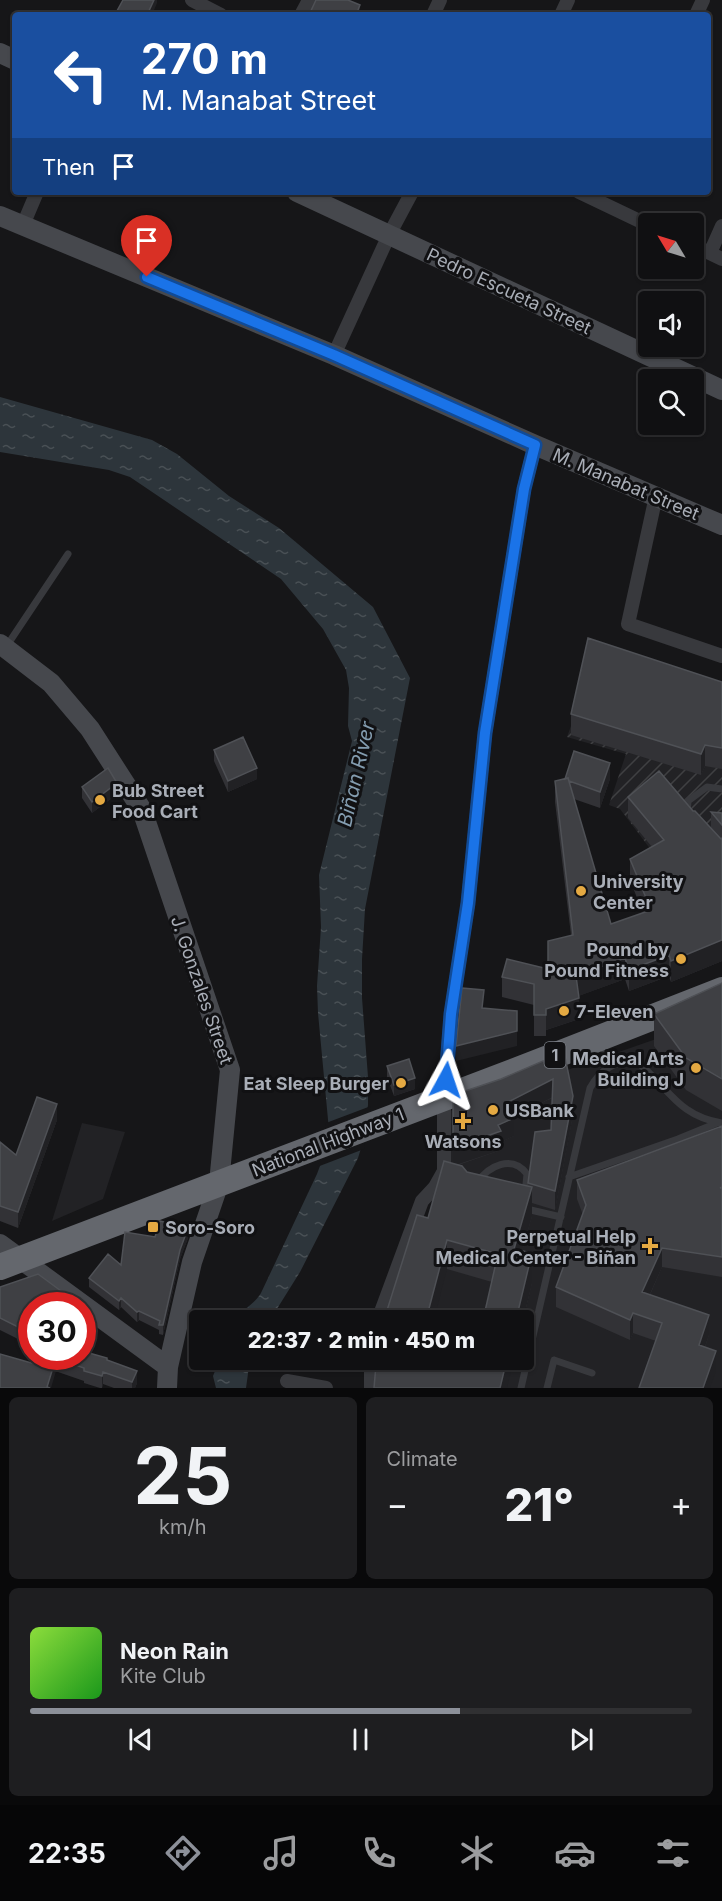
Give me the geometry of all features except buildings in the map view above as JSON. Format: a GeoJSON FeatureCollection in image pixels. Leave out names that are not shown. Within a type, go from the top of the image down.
{"type":"FeatureCollection","features":[{"type":"Feature","properties":{"kind":"highway","name":"National Highway 1"},"geometry":{"type":"LineString","coordinates":[[11,1263],[722,990]]}},
{"type":"Feature","properties":{"kind":"street"},"geometry":{"type":"LineString","coordinates":[[192,0],[215,12]]}},
{"type":"Feature","properties":{"kind":"street"},"geometry":{"type":"LineString","coordinates":[[23,225],[36,195]]}},
{"type":"Feature","properties":{"kind":"street","name":"Pedro Escueta Street"},"geometry":{"type":"LineString","coordinates":[[303,195],[722,390]]}},
{"type":"Feature","properties":{"kind":"street"},"geometry":{"type":"LineString","coordinates":[[334,355],[389,235],[410,195]]}},
{"type":"Feature","properties":{"kind":"street"},"geometry":{"type":"LineString","coordinates":[[585,195],[638,220]]}},
{"type":"Feature","properties":{"kind":"street"},"geometry":{"type":"LineString","coordinates":[[606,205],[611,195]]}},
{"type":"Feature","properties":{"kind":"street","name":"M. Manabat Street"},"geometry":{"type":"LineString","coordinates":[[0,216],[334,355],[722,525]]}},
{"type":"Feature","properties":{"kind":"street"},"geometry":{"type":"LineString","coordinates":[[716,256],[722,226]]}},
{"type":"Feature","properties":{"kind":"street"},"geometry":{"type":"LineString","coordinates":[[382,1310],[422,1201],[435,1187],[444,1171],[444,1098],[451,1014],[468,903],[485,733],[524,489],[535,445]]}},
{"type":"Feature","properties":{"kind":"street"},"geometry":{"type":"LineString","coordinates":[[656,496],[628,624],[722,656]]}},
{"type":"Feature","properties":{"kind":"street","name":"J. Gonzales Street"},"geometry":{"type":"LineString","coordinates":[[3,646],[51,684],[90,729],[142,810],[230,1070],[219,1183],[192,1262],[168,1367],[167,1388]]}},
{"type":"Feature","properties":{"kind":"street"},"geometry":{"type":"LineString","coordinates":[[0,1244],[11,1263],[168,1367]]}},
{"type":"Feature","properties":{"kind":"street"},"geometry":{"type":"LineString","coordinates":[[370,1388],[371,1370]]}},
{"type":"Feature","properties":{"kind":"street"},"geometry":{"type":"LineString","coordinates":[[287,1381],[326,1388]]}},
{"type":"Feature","properties":{"kind":"lane"},"geometry":{"type":"LineString","coordinates":[[3,646],[68,554]]}},
{"type":"Feature","properties":{"kind":"lane"},"geometry":{"type":"LineString","coordinates":[[694,822],[687,814],[688,801],[707,788],[722,789]]}},
{"type":"Feature","properties":{"kind":"lane"},"geometry":{"type":"LineString","coordinates":[[599,1038],[611,1064]]}},
{"type":"Feature","properties":{"kind":"lane"},"geometry":{"type":"LineString","coordinates":[[521,1388],[590,1088],[596,1078],[611,1064],[637,1062],[678,1104],[695,1115],[720,1122]]}},
{"type":"Feature","properties":{"kind":"lane"},"geometry":{"type":"LineString","coordinates":[[569,1177],[720,1122]]}},
{"type":"Feature","properties":{"kind":"lane"},"geometry":{"type":"LineString","coordinates":[[473,1189],[482,1175],[491,1167],[513,1163],[522,1167],[527,1174],[521,1208]]}},
{"type":"Feature","properties":{"kind":"lane"},"geometry":{"type":"LineString","coordinates":[[510,1206],[561,1217]]}},
{"type":"Feature","properties":{"kind":"lane"},"geometry":{"type":"LineString","coordinates":[[547,1388],[554,1360],[592,1373]]}},
{"type":"Feature","properties":{"kind":"shaded area"},"geometry":{"type":"Polygon","coordinates":[[[596,657],[722,702],[722,834],[708,925],[620,809],[609,805],[626,754],[567,737],[596,657]]]}},
{"type":"Feature","properties":{"kind":"shaded area"},"geometry":{"type":"Polygon","coordinates":[[[722,1020],[722,1388],[377,1388],[380,1370],[534,1370],[534,1310],[397,1310],[417,1245],[434,1202],[444,1113],[656,1039],[722,1020]]]}},
{"type":"Feature","properties":{"kind":"shaded area"},"geometry":{"type":"Polygon","coordinates":[[[82,1123],[125,1132],[103,1199],[52,1221],[82,1123]]]}},
{"type":"Feature","properties":{"kind":"water","name":"Biñan River"},"geometry":{"type":"Polygon","coordinates":[[[0,397],[152,440],[177,454],[229,496],[279,528],[373,607],[410,678],[365,909],[362,998],[368,1105],[362,1145],[358,1158],[300,1272],[276,1310],[244,1310],[261,1293],[317,1174],[329,1130],[318,1013],[317,986],[321,927],[319,875],[352,741],[348,726],[349,688],[346,670],[323,629],[281,579],[130,477],[109,470],[0,452],[0,397]]]}},
{"type":"Feature","properties":{"kind":"water"},"geometry":{"type":"Polygon","coordinates":[[[215,1370],[248,1370],[246,1388],[216,1388],[213,1376],[215,1370]]]}},
{"type":"Feature","properties":{"kind":"pier"},"geometry":{"type":"Polygon","coordinates":[[[371,1106],[364,1149],[317,1167],[321,1158],[326,1123],[371,1106]]]}},
{"type":"Feature","properties":{"kind":"place","name":"Bub Street Food Cart"},"geometry":{"type":"Point","coordinates":[100,800]}},
{"type":"Feature","properties":{"kind":"place","name":"University Center"},"geometry":{"type":"Point","coordinates":[581,891]}},
{"type":"Feature","properties":{"kind":"place","name":"Pound by Pound Fitness"},"geometry":{"type":"Point","coordinates":[681,959]}},
{"type":"Feature","properties":{"kind":"place","name":"7-Eleven"},"geometry":{"type":"Point","coordinates":[564,1011]}},
{"type":"Feature","properties":{"kind":"place","name":"Medical Arts Building J"},"geometry":{"type":"Point","coordinates":[696,1068]}},
{"type":"Feature","properties":{"kind":"place","name":"Eat Sleep Burger"},"geometry":{"type":"Point","coordinates":[401,1083]}},
{"type":"Feature","properties":{"kind":"place","name":"USBank"},"geometry":{"type":"Point","coordinates":[493,1110]}},
{"type":"Feature","properties":{"kind":"place","name":"Watsons"},"geometry":{"type":"Point","coordinates":[463,1121]}},
{"type":"Feature","properties":{"kind":"place","name":"Soro-Soro"},"geometry":{"type":"Point","coordinates":[153,1227]}},
{"type":"Feature","properties":{"kind":"place","name":"Perpetual Help Medical Center - Biñan"},"geometry":{"type":"Point","coordinates":[650,1246]}},
{"type":"Feature","properties":{"kind":"route"},"geometry":{"type":"LineString","coordinates":[[147,277],[334,355],[535,445],[524,489],[485,733],[468,903],[451,1014],[446,1080]]}}]}
